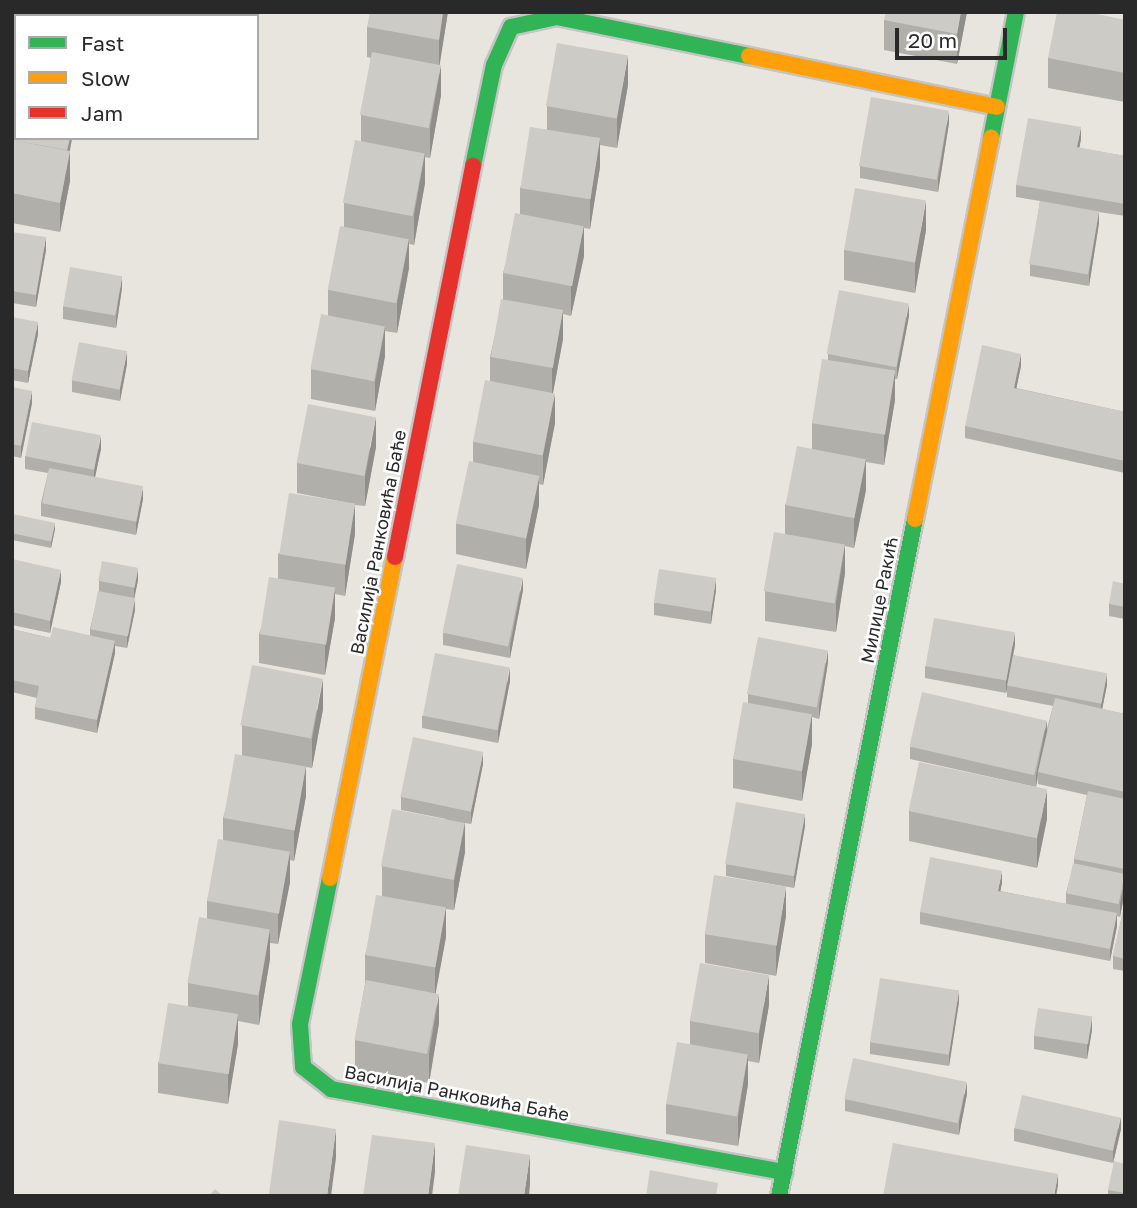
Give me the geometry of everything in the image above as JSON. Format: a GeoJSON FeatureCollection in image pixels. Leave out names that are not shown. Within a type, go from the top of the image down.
{"type":"FeatureCollection","features":[{"type":"Feature","properties":{"kind":"street","name":"Милице Ракић"},"geometry":{"type":"LineString","coordinates":[[779,1196],[1016,12]]}},
{"type":"Feature","properties":{"kind":"street","name":"Василија Ранковића Баће"},"geometry":{"type":"LineString","coordinates":[[784,1172],[331,1089],[303,1067],[300,1024],[494,65],[511,27],[557,17],[997,107]]}},
{"type":"Feature","properties":{"kind":"building"},"geometry":{"type":"Polygon","coordinates":[[[65,12],[74,14],[36,14],[65,12]]]}},
{"type":"Feature","properties":{"kind":"building"},"geometry":{"type":"Polygon","coordinates":[[[370,12],[443,12],[439,40],[367,27],[370,12]]]}},
{"type":"Feature","properties":{"kind":"building"},"geometry":{"type":"Polygon","coordinates":[[[886,12],[961,12],[957,34],[884,20],[886,12]]]}},
{"type":"Feature","properties":{"kind":"building"},"geometry":{"type":"Polygon","coordinates":[[[1057,12],[1088,12],[1125,20],[1125,73],[1048,58],[1057,12]]]}},
{"type":"Feature","properties":{"kind":"building"},"geometry":{"type":"Polygon","coordinates":[[[557,43],[628,56],[617,119],[546,106],[557,43]]]}},
{"type":"Feature","properties":{"kind":"building"},"geometry":{"type":"Polygon","coordinates":[[[372,52],[441,65],[429,128],[360,115],[372,52]]]}},
{"type":"Feature","properties":{"kind":"building"},"geometry":{"type":"Polygon","coordinates":[[[871,97],[949,111],[937,180],[859,166],[871,97]]]}},
{"type":"Feature","properties":{"kind":"building"},"geometry":{"type":"Polygon","coordinates":[[[1028,118],[1081,127],[1077,147],[1125,156],[1125,204],[1016,185],[1028,118]]]}},
{"type":"Feature","properties":{"kind":"building"},"geometry":{"type":"Polygon","coordinates":[[[14,123],[14,140],[70,140],[67,150],[12,140],[14,123]]]}},
{"type":"Feature","properties":{"kind":"building"},"geometry":{"type":"Polygon","coordinates":[[[530,127],[600,138],[590,199],[520,188],[530,127]]]}},
{"type":"Feature","properties":{"kind":"building"},"geometry":{"type":"Polygon","coordinates":[[[12,140],[70,151],[60,203],[12,193],[12,140]]]}},
{"type":"Feature","properties":{"kind":"building"},"geometry":{"type":"Polygon","coordinates":[[[355,140],[425,154],[412,216],[343,203],[355,140]]]}},
{"type":"Feature","properties":{"kind":"building"},"geometry":{"type":"Polygon","coordinates":[[[855,188],[926,201],[915,263],[844,250],[855,188]]]}},
{"type":"Feature","properties":{"kind":"building"},"geometry":{"type":"Polygon","coordinates":[[[1040,201],[1099,211],[1088,274],[1029,264],[1040,201]]]}},
{"type":"Feature","properties":{"kind":"building"},"geometry":{"type":"Polygon","coordinates":[[[515,213],[584,226],[572,286],[503,273],[515,213]]]}},
{"type":"Feature","properties":{"kind":"building"},"geometry":{"type":"Polygon","coordinates":[[[340,226],[409,239],[396,303],[328,290],[340,226]]]}},
{"type":"Feature","properties":{"kind":"building"},"geometry":{"type":"Polygon","coordinates":[[[12,232],[46,237],[36,295],[12,291],[12,232]]]}},
{"type":"Feature","properties":{"kind":"building"},"geometry":{"type":"Polygon","coordinates":[[[70,267],[122,276],[115,316],[63,306],[70,267]]]}},
{"type":"Feature","properties":{"kind":"building"},"geometry":{"type":"Polygon","coordinates":[[[839,290],[909,304],[896,367],[827,354],[839,290]]]}},
{"type":"Feature","properties":{"kind":"building"},"geometry":{"type":"Polygon","coordinates":[[[501,299],[563,310],[553,368],[491,357],[501,299]]]}},
{"type":"Feature","properties":{"kind":"building"},"geometry":{"type":"Polygon","coordinates":[[[321,314],[385,326],[374,381],[310,369],[321,314]]]}},
{"type":"Feature","properties":{"kind":"building"},"geometry":{"type":"Polygon","coordinates":[[[12,317],[38,322],[28,371],[12,368],[12,317]]]}},
{"type":"Feature","properties":{"kind":"building"},"geometry":{"type":"Polygon","coordinates":[[[79,342],[127,351],[120,390],[72,380],[79,342]]]}},
{"type":"Feature","properties":{"kind":"building"},"geometry":{"type":"Polygon","coordinates":[[[982,345],[1021,354],[1014,388],[1125,412],[1125,461],[965,426],[982,345]]]}},
{"type":"Feature","properties":{"kind":"building"},"geometry":{"type":"Polygon","coordinates":[[[822,359],[895,371],[885,435],[812,423],[822,359]]]}},
{"type":"Feature","properties":{"kind":"building"},"geometry":{"type":"Polygon","coordinates":[[[485,380],[555,394],[543,455],[473,442],[485,380]]]}},
{"type":"Feature","properties":{"kind":"building"},"geometry":{"type":"Polygon","coordinates":[[[12,387],[32,391],[21,446],[12,444],[12,387]]]}},
{"type":"Feature","properties":{"kind":"building"},"geometry":{"type":"Polygon","coordinates":[[[308,404],[376,417],[364,476],[297,463],[308,404]]]}},
{"type":"Feature","properties":{"kind":"building"},"geometry":{"type":"Polygon","coordinates":[[[32,422],[101,435],[94,470],[25,456],[32,422]]]}},
{"type":"Feature","properties":{"kind":"building"},"geometry":{"type":"Polygon","coordinates":[[[797,446],[866,459],[854,518],[786,505],[797,446]]]}},
{"type":"Feature","properties":{"kind":"building"},"geometry":{"type":"Polygon","coordinates":[[[469,461],[539,476],[526,539],[456,524],[469,461]]]}},
{"type":"Feature","properties":{"kind":"building"},"geometry":{"type":"Polygon","coordinates":[[[49,468],[143,486],[136,522],[42,503],[49,468]]]}},
{"type":"Feature","properties":{"kind":"building"},"geometry":{"type":"Polygon","coordinates":[[[289,493],[355,503],[345,565],[279,554],[289,493]]]}},
{"type":"Feature","properties":{"kind":"building"},"geometry":{"type":"Polygon","coordinates":[[[13,514],[55,523],[51,542],[12,533],[13,514]]]}},
{"type":"Feature","properties":{"kind":"building"},"geometry":{"type":"Polygon","coordinates":[[[774,532],[845,545],[834,604],[764,591],[774,532]]]}},
{"type":"Feature","properties":{"kind":"building"},"geometry":{"type":"Polygon","coordinates":[[[12,559],[61,570],[50,621],[12,612],[12,559]]]}},
{"type":"Feature","properties":{"kind":"building"},"geometry":{"type":"Polygon","coordinates":[[[102,561],[138,568],[135,588],[98,581],[102,561]]]}},
{"type":"Feature","properties":{"kind":"building"},"geometry":{"type":"Polygon","coordinates":[[[457,564],[523,578],[508,646],[442,632],[457,564]]]}},
{"type":"Feature","properties":{"kind":"building"},"geometry":{"type":"Polygon","coordinates":[[[659,569],[716,578],[711,612],[654,603],[659,569]]]}},
{"type":"Feature","properties":{"kind":"building"},"geometry":{"type":"Polygon","coordinates":[[[269,577],[335,587],[326,645],[260,634],[269,577]]]}},
{"type":"Feature","properties":{"kind":"building"},"geometry":{"type":"Polygon","coordinates":[[[1113,581],[1125,584],[1125,607],[1109,604],[1113,581]]]}},
{"type":"Feature","properties":{"kind":"building"},"geometry":{"type":"Polygon","coordinates":[[[98,591],[135,598],[128,637],[91,629],[98,591]]]}},
{"type":"Feature","properties":{"kind":"building"},"geometry":{"type":"Polygon","coordinates":[[[934,618],[1015,632],[1006,680],[925,666],[934,618]]]}},
{"type":"Feature","properties":{"kind":"building"},"geometry":{"type":"Polygon","coordinates":[[[53,627],[115,641],[97,720],[35,707],[39,686],[12,680],[12,629],[50,638],[53,627]]]}},
{"type":"Feature","properties":{"kind":"building"},"geometry":{"type":"Polygon","coordinates":[[[758,637],[828,651],[817,707],[747,694],[758,637]]]}},
{"type":"Feature","properties":{"kind":"building"},"geometry":{"type":"Polygon","coordinates":[[[435,653],[510,668],[497,730],[423,716],[435,653]]]}},
{"type":"Feature","properties":{"kind":"building"},"geometry":{"type":"Polygon","coordinates":[[[1013,655],[1107,673],[1101,704],[1007,685],[1013,655]]]}},
{"type":"Feature","properties":{"kind":"building"},"geometry":{"type":"Polygon","coordinates":[[[252,665],[323,679],[311,739],[240,725],[252,665]]]}},
{"type":"Feature","properties":{"kind":"building"},"geometry":{"type":"Polygon","coordinates":[[[922,692],[1047,721],[1034,775],[909,747],[922,692]]]}},
{"type":"Feature","properties":{"kind":"building"},"geometry":{"type":"Polygon","coordinates":[[[1055,698],[1125,714],[1125,792],[1038,772],[1055,698]]]}},
{"type":"Feature","properties":{"kind":"building"},"geometry":{"type":"Polygon","coordinates":[[[743,702],[812,714],[802,771],[733,759],[743,702]]]}},
{"type":"Feature","properties":{"kind":"building"},"geometry":{"type":"Polygon","coordinates":[[[413,737],[483,752],[471,812],[400,797],[413,737]]]}},
{"type":"Feature","properties":{"kind":"building"},"geometry":{"type":"Polygon","coordinates":[[[235,754],[306,767],[295,831],[224,818],[235,754]]]}},
{"type":"Feature","properties":{"kind":"building"},"geometry":{"type":"Polygon","coordinates":[[[919,762],[1047,789],[1037,838],[909,811],[919,762]]]}},
{"type":"Feature","properties":{"kind":"building"},"geometry":{"type":"Polygon","coordinates":[[[1088,791],[1125,799],[1125,869],[1074,859],[1088,791]]]}},
{"type":"Feature","properties":{"kind":"building"},"geometry":{"type":"Polygon","coordinates":[[[736,802],[805,814],[794,876],[725,864],[736,802]]]}},
{"type":"Feature","properties":{"kind":"building"},"geometry":{"type":"Polygon","coordinates":[[[392,809],[465,823],[454,880],[381,866],[392,809]]]}},
{"type":"Feature","properties":{"kind":"building"},"geometry":{"type":"Polygon","coordinates":[[[218,839],[290,852],[279,914],[207,901],[218,839]]]}},
{"type":"Feature","properties":{"kind":"building"},"geometry":{"type":"Polygon","coordinates":[[[930,857],[1002,871],[998,891],[1117,913],[1110,949],[920,912],[930,857]]]}},
{"type":"Feature","properties":{"kind":"building"},"geometry":{"type":"Polygon","coordinates":[[[1073,863],[1125,874],[1118,904],[1067,893],[1073,863]]]}},
{"type":"Feature","properties":{"kind":"building"},"geometry":{"type":"Polygon","coordinates":[[[714,875],[786,886],[777,946],[705,934],[714,875]]]}},
{"type":"Feature","properties":{"kind":"building"},"geometry":{"type":"Polygon","coordinates":[[[376,895],[446,907],[435,967],[365,955],[376,895]]]}},
{"type":"Feature","properties":{"kind":"building"},"geometry":{"type":"Polygon","coordinates":[[[1125,902],[1125,959],[1113,956],[1125,902]]]}},
{"type":"Feature","properties":{"kind":"building"},"geometry":{"type":"Polygon","coordinates":[[[199,917],[270,930],[258,995],[187,983],[199,917]]]}},
{"type":"Feature","properties":{"kind":"building"},"geometry":{"type":"Polygon","coordinates":[[[700,963],[769,975],[759,1033],[690,1021],[700,963]]]}},
{"type":"Feature","properties":{"kind":"building"},"geometry":{"type":"Polygon","coordinates":[[[880,978],[959,991],[949,1055],[870,1042],[880,978]]]}},
{"type":"Feature","properties":{"kind":"building"},"geometry":{"type":"Polygon","coordinates":[[[366,980],[439,994],[427,1054],[354,1040],[366,980]]]}},
{"type":"Feature","properties":{"kind":"building"},"geometry":{"type":"Polygon","coordinates":[[[168,1003],[238,1014],[229,1074],[158,1063],[168,1003]]]}},
{"type":"Feature","properties":{"kind":"building"},"geometry":{"type":"Polygon","coordinates":[[[1038,1008],[1092,1017],[1088,1044],[1034,1036],[1038,1008]]]}},
{"type":"Feature","properties":{"kind":"building"},"geometry":{"type":"Polygon","coordinates":[[[677,1042],[748,1055],[737,1117],[666,1104],[677,1042]]]}},
{"type":"Feature","properties":{"kind":"building"},"geometry":{"type":"Polygon","coordinates":[[[853,1058],[966,1082],[958,1123],[844,1099],[853,1058]]]}},
{"type":"Feature","properties":{"kind":"building"},"geometry":{"type":"Polygon","coordinates":[[[1022,1095],[1120,1118],[1113,1151],[1014,1128],[1022,1095]]]}},
{"type":"Feature","properties":{"kind":"building"},"geometry":{"type":"Polygon","coordinates":[[[279,1120],[336,1129],[327,1196],[269,1194],[279,1120]]]}},
{"type":"Feature","properties":{"kind":"building"},"geometry":{"type":"Polygon","coordinates":[[[372,1135],[435,1143],[428,1196],[363,1196],[372,1135]]]}},
{"type":"Feature","properties":{"kind":"building"},"geometry":{"type":"Polygon","coordinates":[[[893,1143],[1058,1174],[1054,1196],[883,1196],[893,1143]]]}},
{"type":"Feature","properties":{"kind":"building"},"geometry":{"type":"Polygon","coordinates":[[[466,1145],[530,1155],[524,1196],[458,1196],[466,1145]]]}},
{"type":"Feature","properties":{"kind":"building"},"geometry":{"type":"Polygon","coordinates":[[[1114,1161],[1125,1164],[1125,1193],[1108,1190],[1114,1161]]]}},
{"type":"Feature","properties":{"kind":"building"},"geometry":{"type":"Polygon","coordinates":[[[650,1170],[718,1183],[716,1196],[646,1196],[650,1170]]]}},
{"type":"Feature","properties":{"kind":"building"},"geometry":{"type":"Polygon","coordinates":[[[215,1189],[223,1196],[209,1196],[215,1189]]]}},
{"type":"Feature","properties":{"kind":"traffic: fast"},"geometry":{"type":"LineString","coordinates":[[991,138],[1016,12]]}},
{"type":"Feature","properties":{"kind":"traffic: fast"},"geometry":{"type":"LineString","coordinates":[[473,166],[494,65],[511,27],[557,17],[749,56]]}},
{"type":"Feature","properties":{"kind":"traffic: fast"},"geometry":{"type":"LineString","coordinates":[[779,1196],[915,519]]}},
{"type":"Feature","properties":{"kind":"traffic: fast"},"geometry":{"type":"LineString","coordinates":[[330,878],[300,1024],[303,1067],[331,1089],[784,1172]]}},
{"type":"Feature","properties":{"kind":"traffic: slow"},"geometry":{"type":"LineString","coordinates":[[749,56],[997,107]]}},
{"type":"Feature","properties":{"kind":"traffic: slow"},"geometry":{"type":"LineString","coordinates":[[915,519],[991,138]]}},
{"type":"Feature","properties":{"kind":"traffic: slow"},"geometry":{"type":"LineString","coordinates":[[330,878],[395,557]]}},
{"type":"Feature","properties":{"kind":"traffic: jam"},"geometry":{"type":"LineString","coordinates":[[395,557],[473,166]]}}]}
